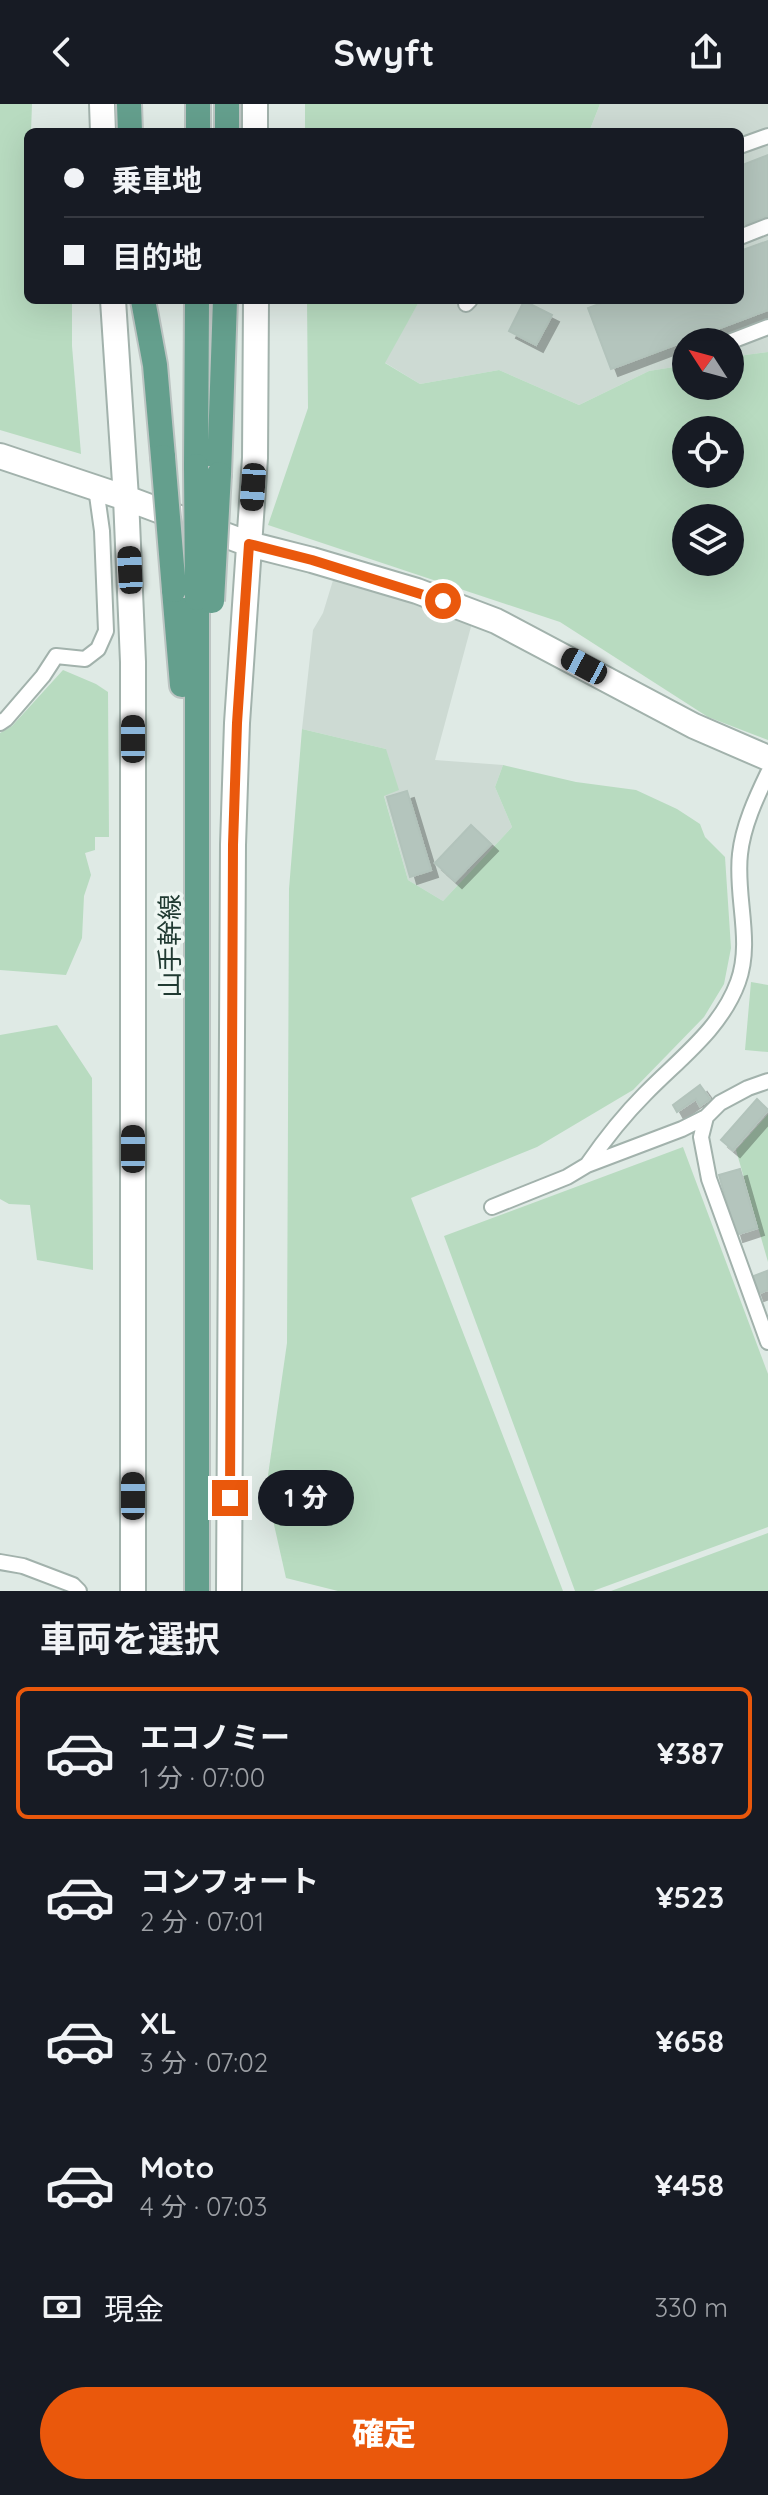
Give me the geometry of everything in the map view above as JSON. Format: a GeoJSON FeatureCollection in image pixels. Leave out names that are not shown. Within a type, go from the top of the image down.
{"type":"FeatureCollection","features":[{"type":"Feature","properties":{"kind":"main road"},"geometry":{"type":"LineString","coordinates":[[129,104],[130,128]]}},
{"type":"Feature","properties":{"kind":"main road"},"geometry":{"type":"LineString","coordinates":[[198,104],[198,128]]}},
{"type":"Feature","properties":{"kind":"main road"},"geometry":{"type":"LineString","coordinates":[[227,104],[227,128]]}},
{"type":"Feature","properties":{"kind":"main road"},"geometry":{"type":"LineString","coordinates":[[144,304],[155,365],[163,457],[194,596],[197,878]]}},
{"type":"Feature","properties":{"kind":"main road","name":"山手幹線"},"geometry":{"type":"LineString","coordinates":[[197,304],[208,470],[194,596],[197,742],[197,1591]]}},
{"type":"Feature","properties":{"kind":"main road"},"geometry":{"type":"LineString","coordinates":[[208,470],[225,304]]}},
{"type":"Feature","properties":{"kind":"street"},"geometry":{"type":"LineString","coordinates":[[102,104],[103,128]]}},
{"type":"Feature","properties":{"kind":"street"},"geometry":{"type":"LineString","coordinates":[[255,104],[255,128]]}},
{"type":"Feature","properties":{"kind":"street"},"geometry":{"type":"LineString","coordinates":[[113,304],[133,662],[133,1591]]}},
{"type":"Feature","properties":{"kind":"street"},"geometry":{"type":"LineString","coordinates":[[229,1591],[233,845],[237,723],[255,458],[256,304]]}},
{"type":"Feature","properties":{"kind":"street"},"geometry":{"type":"LineString","coordinates":[[0,456],[249,544],[417,591],[496,621],[694,726],[768,758]]}},
{"type":"Feature","properties":{"kind":"lane"},"geometry":{"type":"LineString","coordinates":[[744,145],[768,136]]}},
{"type":"Feature","properties":{"kind":"lane"},"geometry":{"type":"LineString","coordinates":[[744,235],[768,226]]}},
{"type":"Feature","properties":{"kind":"lane"},"geometry":{"type":"LineString","coordinates":[[744,336],[768,327]]}},
{"type":"Feature","properties":{"kind":"lane"},"geometry":{"type":"LineString","coordinates":[[0,723],[43,676],[56,656],[85,659],[98,649],[106,631],[102,531],[96,488]]}},
{"type":"Feature","properties":{"kind":"lane"},"geometry":{"type":"LineString","coordinates":[[587,1165],[613,1127],[718,1021],[731,999],[744,957],[739,855],[747,820],[768,773]]}},
{"type":"Feature","properties":{"kind":"lane"},"geometry":{"type":"LineString","coordinates":[[492,1207],[706,1117],[720,1103],[768,1081]]}},
{"type":"Feature","properties":{"kind":"lane"},"geometry":{"type":"LineString","coordinates":[[706,1117],[701,1137],[709,1179],[768,1342]]}},
{"type":"Feature","properties":{"kind":"lane"},"geometry":{"type":"LineString","coordinates":[[0,1562],[23,1566],[73,1585],[79,1591]]}},
{"type":"Feature","properties":{"kind":"shaded area"},"geometry":{"type":"Polygon","coordinates":[[[600,104],[768,104],[768,352],[744,355],[744,328],[672,328],[672,367],[649,371],[579,405],[499,370],[420,384],[384,362],[418,304],[744,304],[744,128],[591,128],[600,104]]]}},
{"type":"Feature","properties":{"kind":"shaded area"},"geometry":{"type":"Polygon","coordinates":[[[334,577],[472,623],[435,760],[503,765],[495,787],[512,827],[443,901],[408,880],[384,795],[386,749],[302,729],[313,630],[323,613],[334,577]]]}},
{"type":"Feature","properties":{"kind":"green space"},"geometry":{"type":"Polygon","coordinates":[[[0,104],[32,104],[31,128],[24,128],[24,304],[72,304],[72,346],[81,454],[0,430],[0,104]]]}},
{"type":"Feature","properties":{"kind":"green space"},"geometry":{"type":"Polygon","coordinates":[[[305,104],[600,104],[591,128],[305,128],[305,104]]]}},
{"type":"Feature","properties":{"kind":"green space"},"geometry":{"type":"Polygon","coordinates":[[[307,304],[418,304],[385,363],[420,384],[499,370],[579,405],[649,371],[672,367],[672,400],[744,400],[744,355],[768,352],[768,740],[708,717],[560,622],[268,525],[308,408],[307,304]]]}},
{"type":"Feature","properties":{"kind":"green space"},"geometry":{"type":"Polygon","coordinates":[[[63,670],[108,692],[109,837],[95,837],[95,850],[85,853],[91,875],[84,896],[82,938],[66,975],[0,970],[0,733],[12,726],[63,670]]]}},
{"type":"Feature","properties":{"kind":"green space"},"geometry":{"type":"Polygon","coordinates":[[[302,729],[386,749],[399,790],[384,796],[408,880],[443,901],[512,827],[495,787],[503,765],[576,782],[636,790],[677,809],[700,824],[705,837],[725,857],[731,948],[724,984],[704,1017],[633,1090],[537,1147],[411,1198],[563,1591],[338,1591],[286,1578],[266,1489],[287,1343],[289,889],[302,729]]]}},
{"type":"Feature","properties":{"kind":"green space"},"geometry":{"type":"Polygon","coordinates":[[[751,982],[768,985],[768,1052],[745,1050],[751,982]]]}},
{"type":"Feature","properties":{"kind":"green space"},"geometry":{"type":"Polygon","coordinates":[[[57,1025],[92,1078],[93,1270],[37,1260],[30,1205],[9,1204],[0,1199],[0,1035],[57,1025]]]}},
{"type":"Feature","properties":{"kind":"green space"},"geometry":{"type":"Polygon","coordinates":[[[768,1114],[768,1262],[736,1150],[768,1114]]]}},
{"type":"Feature","properties":{"kind":"green space"},"geometry":{"type":"Polygon","coordinates":[[[683,1147],[768,1374],[768,1527],[593,1591],[575,1591],[444,1236],[683,1147]]]}},
{"type":"Feature","properties":{"kind":"green space"},"geometry":{"type":"Polygon","coordinates":[[[768,1533],[768,1591],[611,1591],[768,1533]]]}},
{"type":"Feature","properties":{"kind":"building"},"geometry":{"type":"Polygon","coordinates":[[[768,155],[768,216],[744,225],[744,164],[768,155]]]}},
{"type":"Feature","properties":{"kind":"building"},"geometry":{"type":"Polygon","coordinates":[[[768,241],[768,310],[720,328],[672,328],[672,346],[611,369],[588,308],[599,304],[744,304],[744,250],[768,241]]]}},
{"type":"Feature","properties":{"kind":"building"},"geometry":{"type":"Polygon","coordinates":[[[522,304],[530,304],[552,315],[536,345],[509,331],[522,304]]]}},
{"type":"Feature","properties":{"kind":"building"},"geometry":{"type":"Polygon","coordinates":[[[407,791],[431,870],[410,877],[387,797],[407,791]]]}},
{"type":"Feature","properties":{"kind":"building"},"geometry":{"type":"Polygon","coordinates":[[[471,825],[491,844],[455,881],[435,863],[471,825]]]}},
{"type":"Feature","properties":{"kind":"building"},"geometry":{"type":"Polygon","coordinates":[[[700,1085],[710,1099],[700,1106],[696,1099],[677,1112],[673,1105],[700,1085]]]}},
{"type":"Feature","properties":{"kind":"building"},"geometry":{"type":"Polygon","coordinates":[[[757,1099],[768,1110],[733,1150],[721,1140],[757,1099]]]}},
{"type":"Feature","properties":{"kind":"building"},"geometry":{"type":"Polygon","coordinates":[[[740,1169],[757,1228],[736,1235],[719,1175],[740,1169]]]}},
{"type":"Feature","properties":{"kind":"building"},"geometry":{"type":"Polygon","coordinates":[[[767,1271],[768,1290],[757,1294],[751,1277],[767,1271]]]}},
{"type":"Feature","properties":{"kind":"route"},"geometry":{"type":"LineString","coordinates":[[230,1498],[233,845],[237,723],[249,544],[312,560],[443,601]]}}]}
